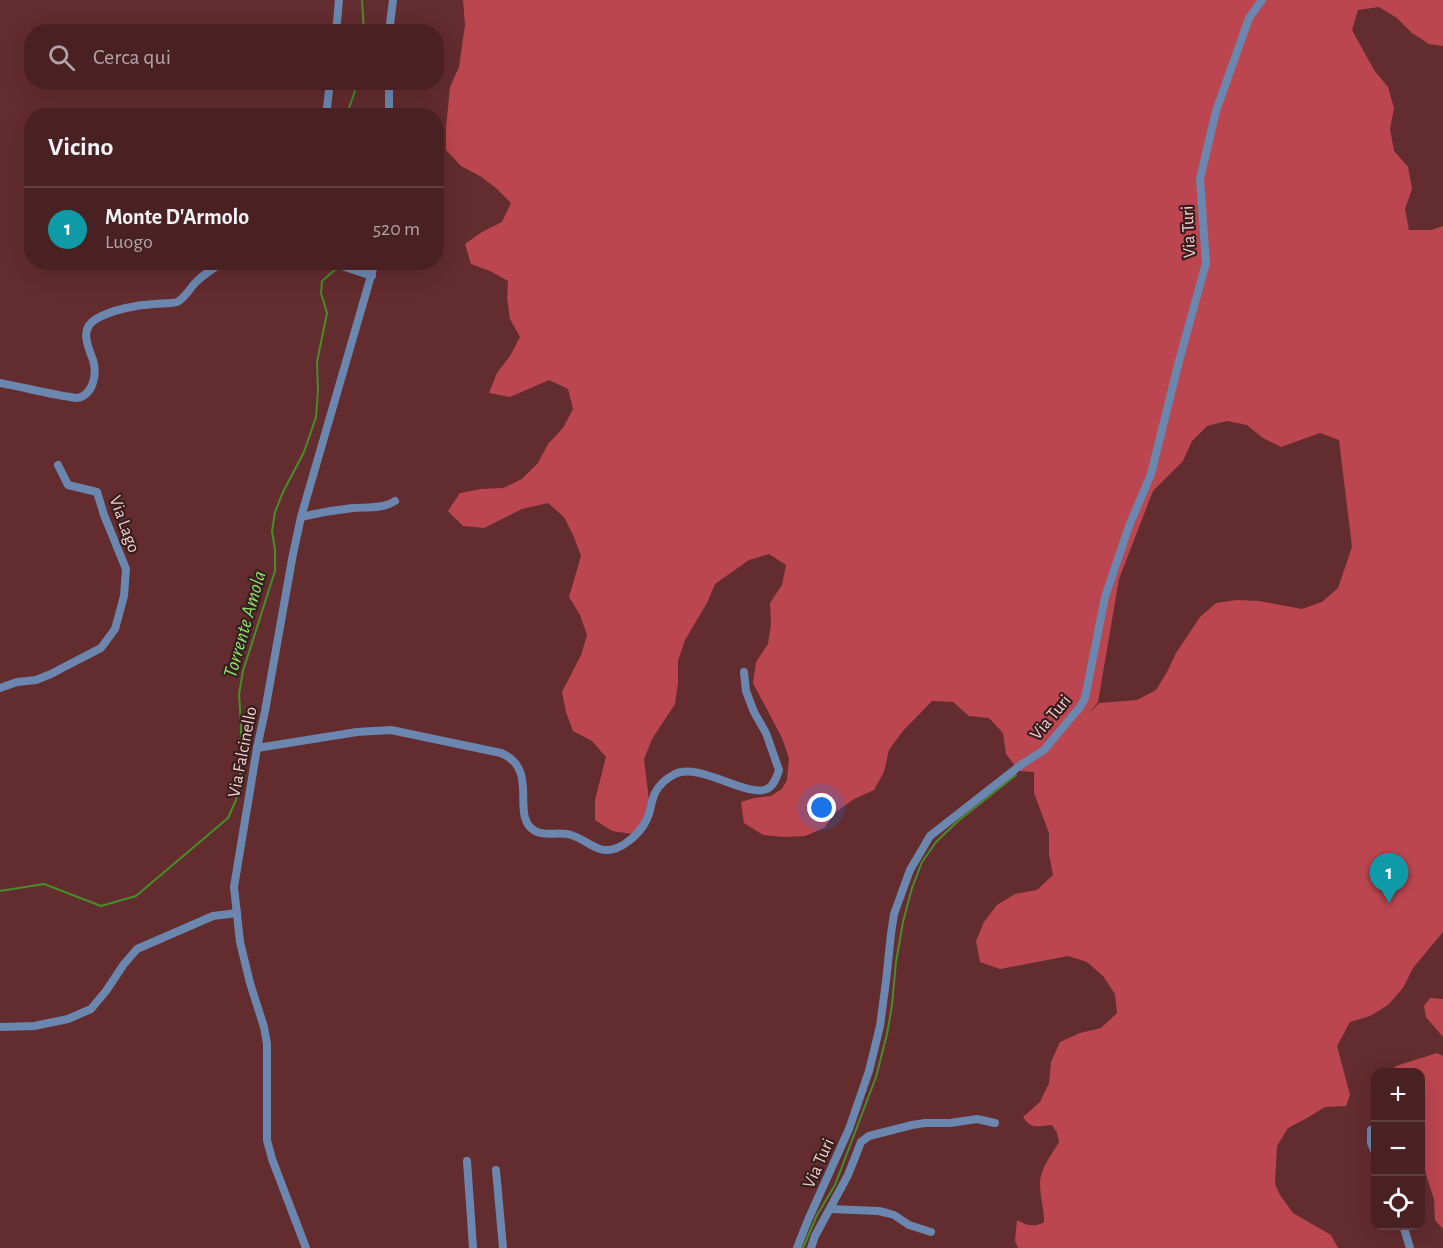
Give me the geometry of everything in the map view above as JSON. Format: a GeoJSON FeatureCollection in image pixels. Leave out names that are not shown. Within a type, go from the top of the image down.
{"type":"FeatureCollection","features":[{"type":"Feature","properties":{"kind":"street"},"geometry":{"type":"LineString","coordinates":[[337,24],[339,0]]}},
{"type":"Feature","properties":{"kind":"street"},"geometry":{"type":"LineString","coordinates":[[390,24],[393,0]]}},
{"type":"Feature","properties":{"kind":"street","name":"Via Turi"},"geometry":{"type":"LineString","coordinates":[[797,1248],[849,1129],[869,1071],[880,1026],[894,915],[910,870],[930,836],[1022,764],[1044,750],[1085,698],[1106,597],[1130,526],[1151,474],[1206,263],[1200,179],[1216,111],[1249,18],[1262,0]]}},
{"type":"Feature","properties":{"kind":"street"},"geometry":{"type":"LineString","coordinates":[[327,108],[329,90]]}},
{"type":"Feature","properties":{"kind":"street"},"geometry":{"type":"LineString","coordinates":[[389,90],[389,108]]}},
{"type":"Feature","properties":{"kind":"street"},"geometry":{"type":"LineString","coordinates":[[0,383],[77,398],[87,392],[94,378],[93,361],[86,340],[86,331],[90,324],[105,315],[140,305],[176,302],[212,270]]}},
{"type":"Feature","properties":{"kind":"street"},"geometry":{"type":"LineString","coordinates":[[354,270],[369,275]]}},
{"type":"Feature","properties":{"kind":"street","name":"Via Falcinello"},"geometry":{"type":"LineString","coordinates":[[306,1248],[267,1140],[267,1044],[240,942],[234,887],[257,748],[301,517],[371,270]]}},
{"type":"Feature","properties":{"kind":"street","name":"Via Lago"},"geometry":{"type":"LineString","coordinates":[[0,688],[17,682],[36,680],[101,648],[115,629],[124,596],[126,569],[97,492],[68,485],[58,465]]}},
{"type":"Feature","properties":{"kind":"street"},"geometry":{"type":"LineString","coordinates":[[301,517],[352,508],[381,506],[395,501]]}},
{"type":"Feature","properties":{"kind":"street"},"geometry":{"type":"LineString","coordinates":[[257,748],[357,732],[391,730],[501,753],[510,757],[522,774],[524,811],[527,822],[536,832],[572,835],[601,850],[610,850],[624,846],[633,838],[646,821],[655,792],[664,781],[676,773],[689,771],[756,791],[769,788],[779,770],[766,733],[754,712],[746,691],[744,672]]}},
{"type":"Feature","properties":{"kind":"street"},"geometry":{"type":"LineString","coordinates":[[0,1027],[34,1026],[68,1019],[91,1009],[136,949],[213,916],[237,912]]}},
{"type":"Feature","properties":{"kind":"street"},"geometry":{"type":"LineString","coordinates":[[811,1248],[815,1236],[848,1175],[861,1142],[869,1136],[925,1123],[950,1123],[977,1119],[994,1123]]}},
{"type":"Feature","properties":{"kind":"street"},"geometry":{"type":"LineString","coordinates":[[467,1161],[473,1248]]}},
{"type":"Feature","properties":{"kind":"street"},"geometry":{"type":"LineString","coordinates":[[496,1170],[503,1248]]}},
{"type":"Feature","properties":{"kind":"street"},"geometry":{"type":"LineString","coordinates":[[830,1209],[879,1211],[894,1215],[909,1225],[931,1232]]}},
{"type":"Feature","properties":{"kind":"street"},"geometry":{"type":"LineString","coordinates":[[1405,1230],[1410,1248]]}},
{"type":"Feature","properties":{"kind":"shaded area"},"geometry":{"type":"Polygon","coordinates":[[[463,0],[1443,0],[1443,46],[1429,44],[1412,33],[1397,18],[1379,7],[1358,10],[1352,30],[1374,70],[1388,87],[1394,108],[1390,129],[1394,151],[1408,167],[1412,189],[1405,209],[1409,230],[1432,230],[1443,226],[1443,932],[1413,968],[1403,988],[1388,1005],[1370,1016],[1350,1022],[1337,1046],[1350,1095],[1346,1106],[1325,1107],[1288,1128],[1277,1146],[1275,1184],[1280,1195],[1293,1213],[1331,1235],[1338,1248],[1018,1248],[1015,1241],[1017,1220],[1030,1225],[1044,1222],[1040,1188],[1042,1172],[1059,1142],[1052,1125],[1032,1126],[1023,1117],[1040,1102],[1049,1083],[1051,1062],[1060,1042],[1080,1033],[1101,1028],[1117,1013],[1115,994],[1103,976],[1087,962],[1068,956],[1000,969],[980,962],[976,941],[984,922],[997,905],[1015,894],[1037,890],[1053,875],[1049,854],[1049,833],[1034,793],[1034,772],[1019,771],[1006,754],[1003,733],[989,718],[969,716],[953,702],[932,701],[902,732],[889,750],[884,772],[874,790],[854,799],[836,812],[824,828],[805,836],[784,837],[763,835],[744,823],[741,802],[771,796],[782,789],[787,780],[789,758],[782,738],[753,683],[756,662],[768,644],[771,624],[770,603],[782,585],[786,565],[769,554],[749,560],[715,584],[707,603],[685,640],[678,661],[675,704],[652,739],[644,759],[649,800],[644,820],[633,834],[612,831],[595,820],[595,800],[606,757],[592,741],[573,731],[562,692],[581,655],[587,635],[580,615],[569,597],[581,556],[574,537],[564,517],[548,503],[522,509],[484,528],[463,526],[448,511],[460,493],[503,488],[522,479],[538,463],[548,444],[563,428],[573,409],[568,389],[549,380],[510,397],[489,393],[497,373],[510,356],[520,337],[510,319],[507,298],[508,281],[471,264],[465,244],[502,222],[511,203],[480,176],[461,166],[446,150],[450,87],[459,67],[465,25],[463,0]],[[1227,421],[1207,426],[1192,441],[1183,461],[1153,491],[1119,579],[1098,702],[1089,713],[1099,703],[1137,700],[1156,690],[1176,653],[1200,617],[1216,603],[1237,600],[1259,601],[1302,609],[1322,602],[1338,588],[1352,547],[1339,440],[1320,433],[1281,447],[1263,438],[1247,425],[1227,421]]]}},
{"type":"Feature","properties":{"kind":"shaded area"},"geometry":{"type":"Polygon","coordinates":[[[1430,998],[1443,999],[1443,1037],[1426,1017],[1424,1006],[1430,998]]]}},
{"type":"Feature","properties":{"kind":"shaded area"},"geometry":{"type":"Polygon","coordinates":[[[1437,1053],[1443,1056],[1443,1229],[1435,1220],[1434,1199],[1425,1170],[1425,1068],[1394,1068],[1437,1053]]]}},
{"type":"Feature","properties":{"kind":"waterway","name":"Torrente Amola"},"geometry":{"type":"LineString","coordinates":[[362,0],[364,24]]}},
{"type":"Feature","properties":{"kind":"waterway","name":"Torrente Amola"},"geometry":{"type":"LineString","coordinates":[[349,108],[355,90]]}},
{"type":"Feature","properties":{"kind":"waterway","name":"Torrente Amola"},"geometry":{"type":"LineString","coordinates":[[0,891],[44,884],[101,906],[136,896],[228,818],[236,800],[241,770],[239,694],[243,671],[275,571],[272,531],[275,512],[304,452],[316,417],[317,362],[327,313],[321,293],[322,281],[335,270]]}},
{"type":"Feature","properties":{"kind":"waterway"},"geometry":{"type":"LineString","coordinates":[[803,1248],[817,1215],[835,1185],[876,1077],[887,1034],[903,922],[922,862],[936,842],[958,821],[1016,775]]}},
{"type":"Feature","properties":{"kind":"place","name":"Monte D'Armolo"},"geometry":{"type":"Point","coordinates":[1389,903]}}]}
